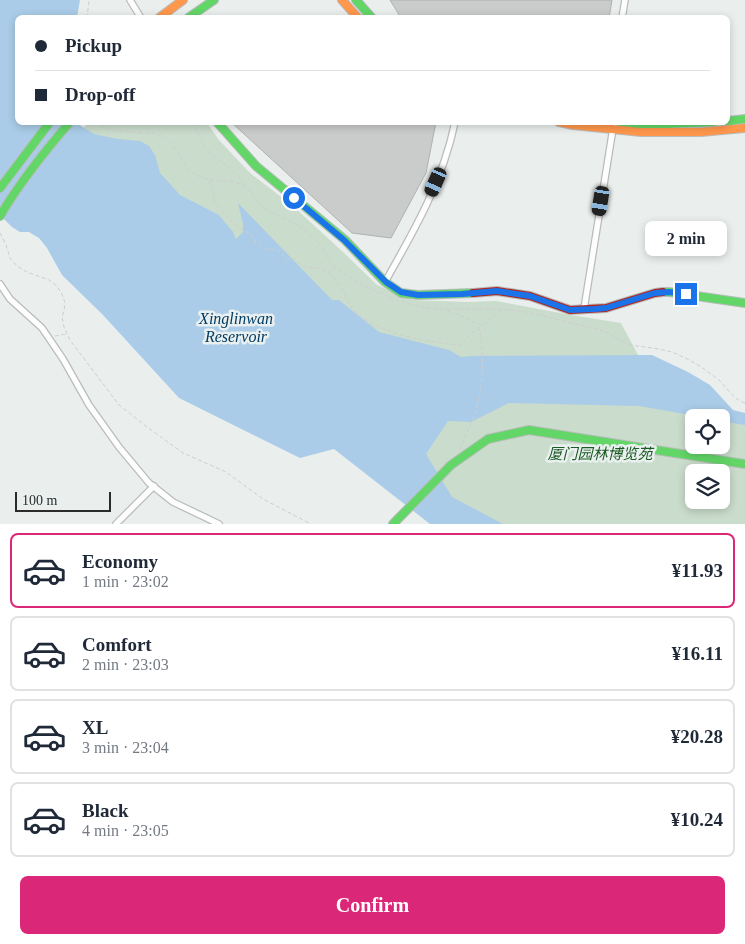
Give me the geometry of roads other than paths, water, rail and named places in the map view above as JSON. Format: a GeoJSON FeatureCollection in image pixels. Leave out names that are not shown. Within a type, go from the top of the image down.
{"type":"FeatureCollection","features":[{"type":"Feature","properties":{"kind":"street"},"geometry":{"type":"LineString","coordinates":[[130,0],[138,15]]}},
{"type":"Feature","properties":{"kind":"street"},"geometry":{"type":"LineString","coordinates":[[163,15],[183,0]]}},
{"type":"Feature","properties":{"kind":"street"},"geometry":{"type":"LineString","coordinates":[[192,15],[214,0]]}},
{"type":"Feature","properties":{"kind":"street"},"geometry":{"type":"LineString","coordinates":[[342,0],[355,15]]}},
{"type":"Feature","properties":{"kind":"street"},"geometry":{"type":"LineString","coordinates":[[356,0],[369,15]]}},
{"type":"Feature","properties":{"kind":"street"},"geometry":{"type":"LineString","coordinates":[[622,15],[625,0]]}},
{"type":"Feature","properties":{"kind":"street"},"geometry":{"type":"LineString","coordinates":[[730,121],[745,119]]}},
{"type":"Feature","properties":{"kind":"street"},"geometry":{"type":"LineString","coordinates":[[0,188],[48,125]]}},
{"type":"Feature","properties":{"kind":"street"},"geometry":{"type":"LineString","coordinates":[[0,216],[44,152],[67,125]]}},
{"type":"Feature","properties":{"kind":"street"},"geometry":{"type":"LineString","coordinates":[[220,125],[256,166],[344,240],[386,282],[401,292],[418,295],[497,291],[530,296],[570,310],[606,308],[655,293],[669,292],[745,303]]}},
{"type":"Feature","properties":{"kind":"street"},"geometry":{"type":"LineString","coordinates":[[386,282],[422,216],[451,139],[453,125]]}},
{"type":"Feature","properties":{"kind":"street"},"geometry":{"type":"LineString","coordinates":[[573,125],[613,126],[641,132],[701,132],[745,128]]}},
{"type":"Feature","properties":{"kind":"street"},"geometry":{"type":"LineString","coordinates":[[584,310],[613,126]]}},
{"type":"Feature","properties":{"kind":"street"},"geometry":{"type":"LineString","coordinates":[[0,284],[10,299],[42,328],[63,359],[89,405],[119,447],[149,483],[173,502],[219,524]]}},
{"type":"Feature","properties":{"kind":"street"},"geometry":{"type":"LineString","coordinates":[[0,298],[10,299]]}},
{"type":"Feature","properties":{"kind":"street"},"geometry":{"type":"LineString","coordinates":[[393,524],[451,465],[488,439],[529,430],[745,464]]}},
{"type":"Feature","properties":{"kind":"street"},"geometry":{"type":"LineString","coordinates":[[116,524],[154,486]]}},
{"type":"Feature","properties":{"kind":"water","name":"Xinglinwan Reservoir"},"geometry":{"type":"Polygon","coordinates":[[[0,0],[80,0],[77,15],[15,15],[15,125],[80,125],[94,134],[140,141],[149,146],[155,155],[160,173],[180,195],[219,215],[233,232],[236,239],[243,232],[238,203],[332,300],[339,300],[379,332],[449,350],[461,357],[652,355],[710,385],[733,410],[745,413],[745,425],[730,422],[730,409],[685,409],[685,414],[639,406],[509,403],[471,422],[448,421],[426,454],[452,497],[503,524],[430,524],[334,449],[300,458],[179,398],[103,315],[62,275],[47,248],[39,238],[29,232],[20,232],[0,215],[0,0]]]}},
{"type":"Feature","properties":{"kind":"park label","name":"厦门园林博览苑"},"geometry":{"type":"Point","coordinates":[600,454]}}]}
